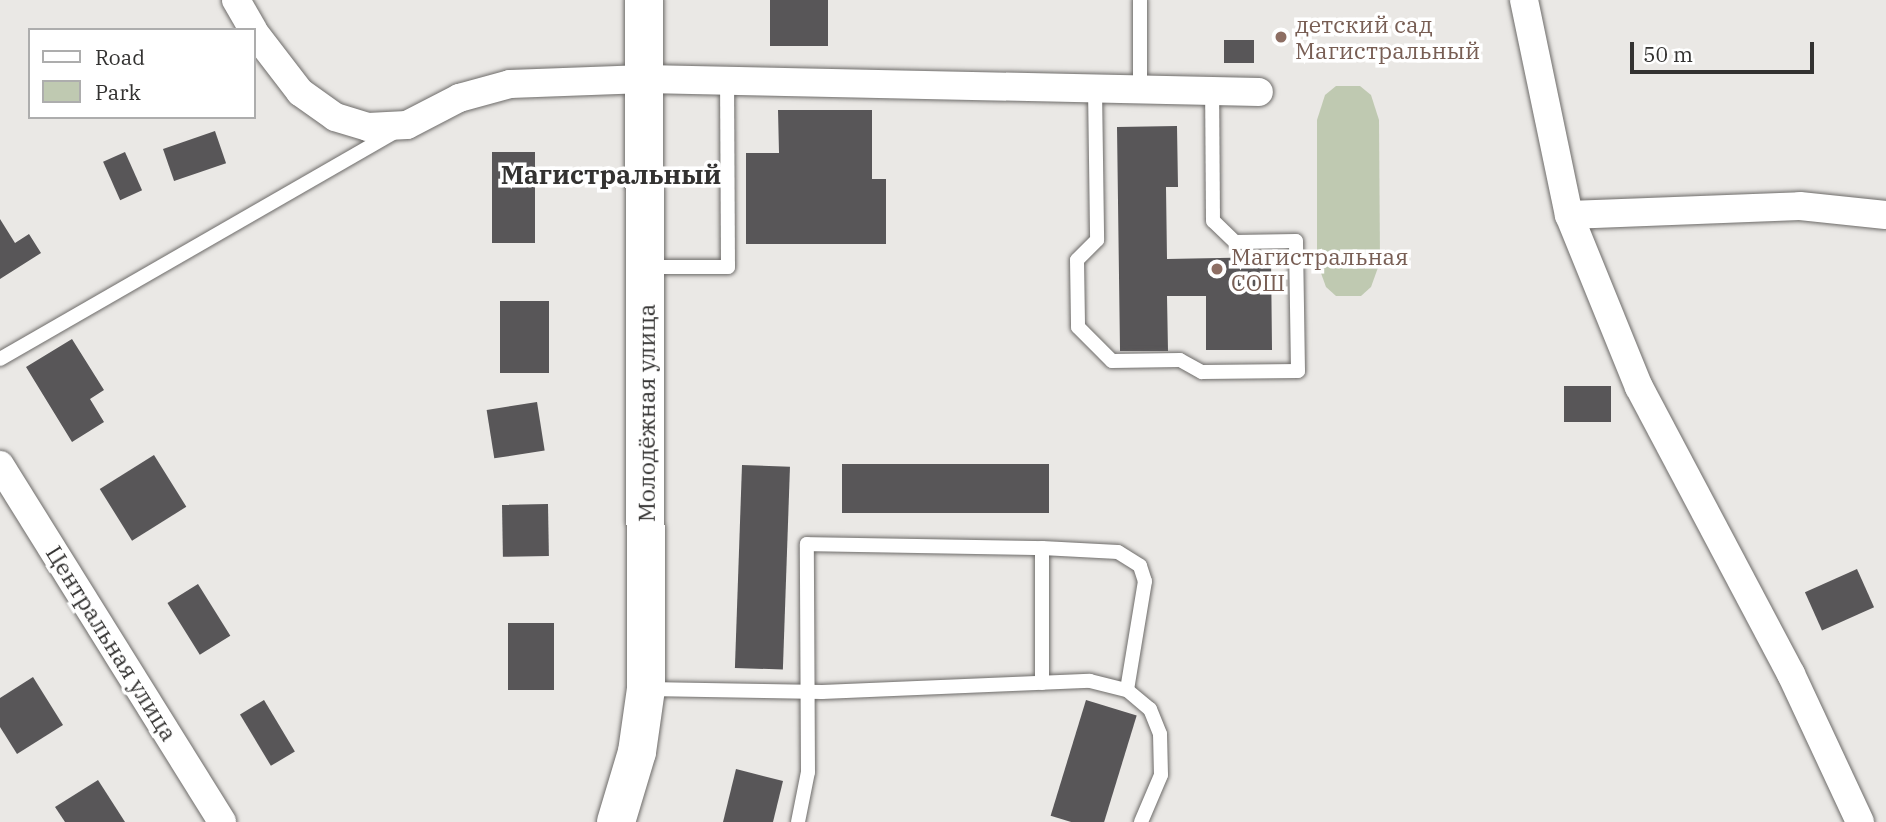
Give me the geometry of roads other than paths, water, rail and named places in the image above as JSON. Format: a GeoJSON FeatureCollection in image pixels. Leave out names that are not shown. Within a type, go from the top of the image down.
{"type":"FeatureCollection","features":[{"type":"Feature","properties":{"kind":"street"},"geometry":{"type":"LineString","coordinates":[[236,0],[251,28]]}},
{"type":"Feature","properties":{"kind":"street","name":"Молодёжная улица"},"geometry":{"type":"LineString","coordinates":[[616,822],[637,752],[646,689],[647,267],[644,0]]}},
{"type":"Feature","properties":{"kind":"street"},"geometry":{"type":"LineString","coordinates":[[1524,0],[1569,215],[1639,387],[1791,674],[1860,822]]}},
{"type":"Feature","properties":{"kind":"street"},"geometry":{"type":"LineString","coordinates":[[256,35],[300,92],[335,117],[368,127],[407,125],[459,98],[510,84],[645,79],[1259,92]]}},
{"type":"Feature","properties":{"kind":"street"},"geometry":{"type":"LineString","coordinates":[[1569,215],[1800,206],[1886,215]]}},
{"type":"Feature","properties":{"kind":"street","name":"Центральная улица"},"geometry":{"type":"LineString","coordinates":[[0,465],[222,822]]}},
{"type":"Feature","properties":{"kind":"lane"},"geometry":{"type":"LineString","coordinates":[[1140,0],[1140,89]]}},
{"type":"Feature","properties":{"kind":"lane"},"geometry":{"type":"LineString","coordinates":[[647,267],[727,267],[727,81]]}},
{"type":"Feature","properties":{"kind":"lane"},"geometry":{"type":"LineString","coordinates":[[1095,88],[1097,240],[1077,260],[1078,327],[1112,360],[1180,359],[1202,372],[1298,370],[1296,241],[1235,242],[1213,221],[1212,91]]}},
{"type":"Feature","properties":{"kind":"lane"},"geometry":{"type":"LineString","coordinates":[[0,359],[407,125]]}},
{"type":"Feature","properties":{"kind":"lane"},"geometry":{"type":"LineString","coordinates":[[798,822],[808,772],[807,544],[1118,552],[1140,566],[1145,581],[1127,690]]}},
{"type":"Feature","properties":{"kind":"lane"},"geometry":{"type":"LineString","coordinates":[[1042,548],[1042,682]]}},
{"type":"Feature","properties":{"kind":"lane"},"geometry":{"type":"LineString","coordinates":[[646,689],[806,692],[1090,681],[1127,690],[1150,709],[1160,734],[1161,775],[1141,822]]}},
{"type":"Feature","properties":{"kind":"place","name":"детский сад Магистральный"},"geometry":{"type":"Point","coordinates":[1281,37]}},
{"type":"Feature","properties":{"kind":"place","name":"Магистральная СОШ"},"geometry":{"type":"Point","coordinates":[1217,269]}},
{"type":"Feature","properties":{"kind":"district","name":"Магистральный"},"geometry":{"type":"Point","coordinates":[611,175]}}]}
